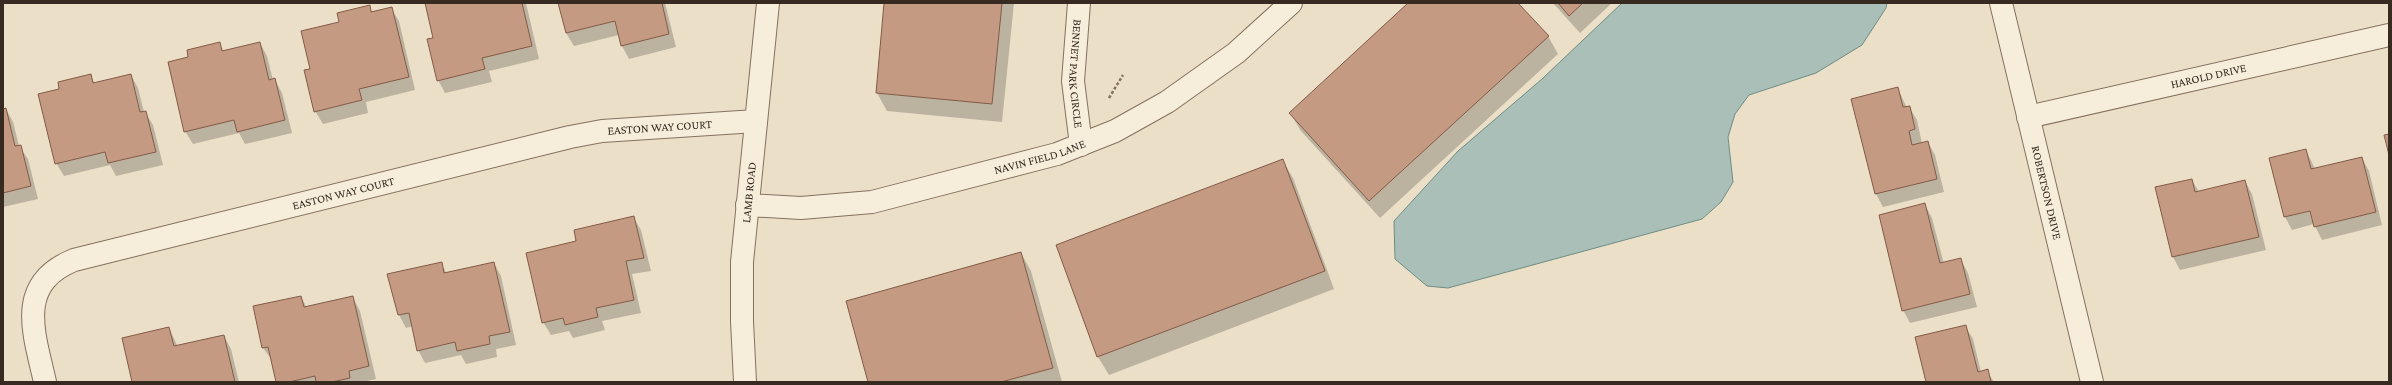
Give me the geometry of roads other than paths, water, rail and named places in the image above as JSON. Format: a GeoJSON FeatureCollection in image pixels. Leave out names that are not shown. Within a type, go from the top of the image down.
{"type":"FeatureCollection","features":[{"type":"Feature","properties":{"kind":"street","name":"LAMB ROAD"},"geometry":{"type":"LineString","coordinates":[[745,382],[742,299],[747,205],[768,3]]}},
{"type":"Feature","properties":{"kind":"street","name":"BENNET PARK CIRCLE"},"geometry":{"type":"LineString","coordinates":[[1079,3],[1073,81],[1081,145]]}},
{"type":"Feature","properties":{"kind":"street","name":"NAVIN FIELD LANE"},"geometry":{"type":"LineString","coordinates":[[747,205],[801,208],[872,202],[1051,156],[1081,145],[1115,131],[1167,102],[1236,53],[1291,3]]}},
{"type":"Feature","properties":{"kind":"street","name":"ROBERTSON DRIVE"},"geometry":{"type":"LineString","coordinates":[[2001,3],[2092,382]]}},
{"type":"Feature","properties":{"kind":"street","name":"HAROLD DRIVE"},"geometry":{"type":"LineString","coordinates":[[2028,117],[2389,34]]}},
{"type":"Feature","properties":{"kind":"street","name":"EASTON WAY COURT"},"geometry":{"type":"LineString","coordinates":[[45,382],[36,340],[34,302],[47,275],[58,267],[74,260],[570,137],[602,131],[756,121]]}},
{"type":"Feature","properties":{"kind":"water"},"geometry":{"type":"Polygon","coordinates":[[[1622,3],[1887,3],[1886,8],[1862,45],[1816,73],[1749,95],[1735,114],[1728,137],[1733,182],[1721,202],[1702,219],[1448,288],[1427,286],[1395,259],[1394,221],[1458,151],[1542,79],[1622,3]]]}}]}
